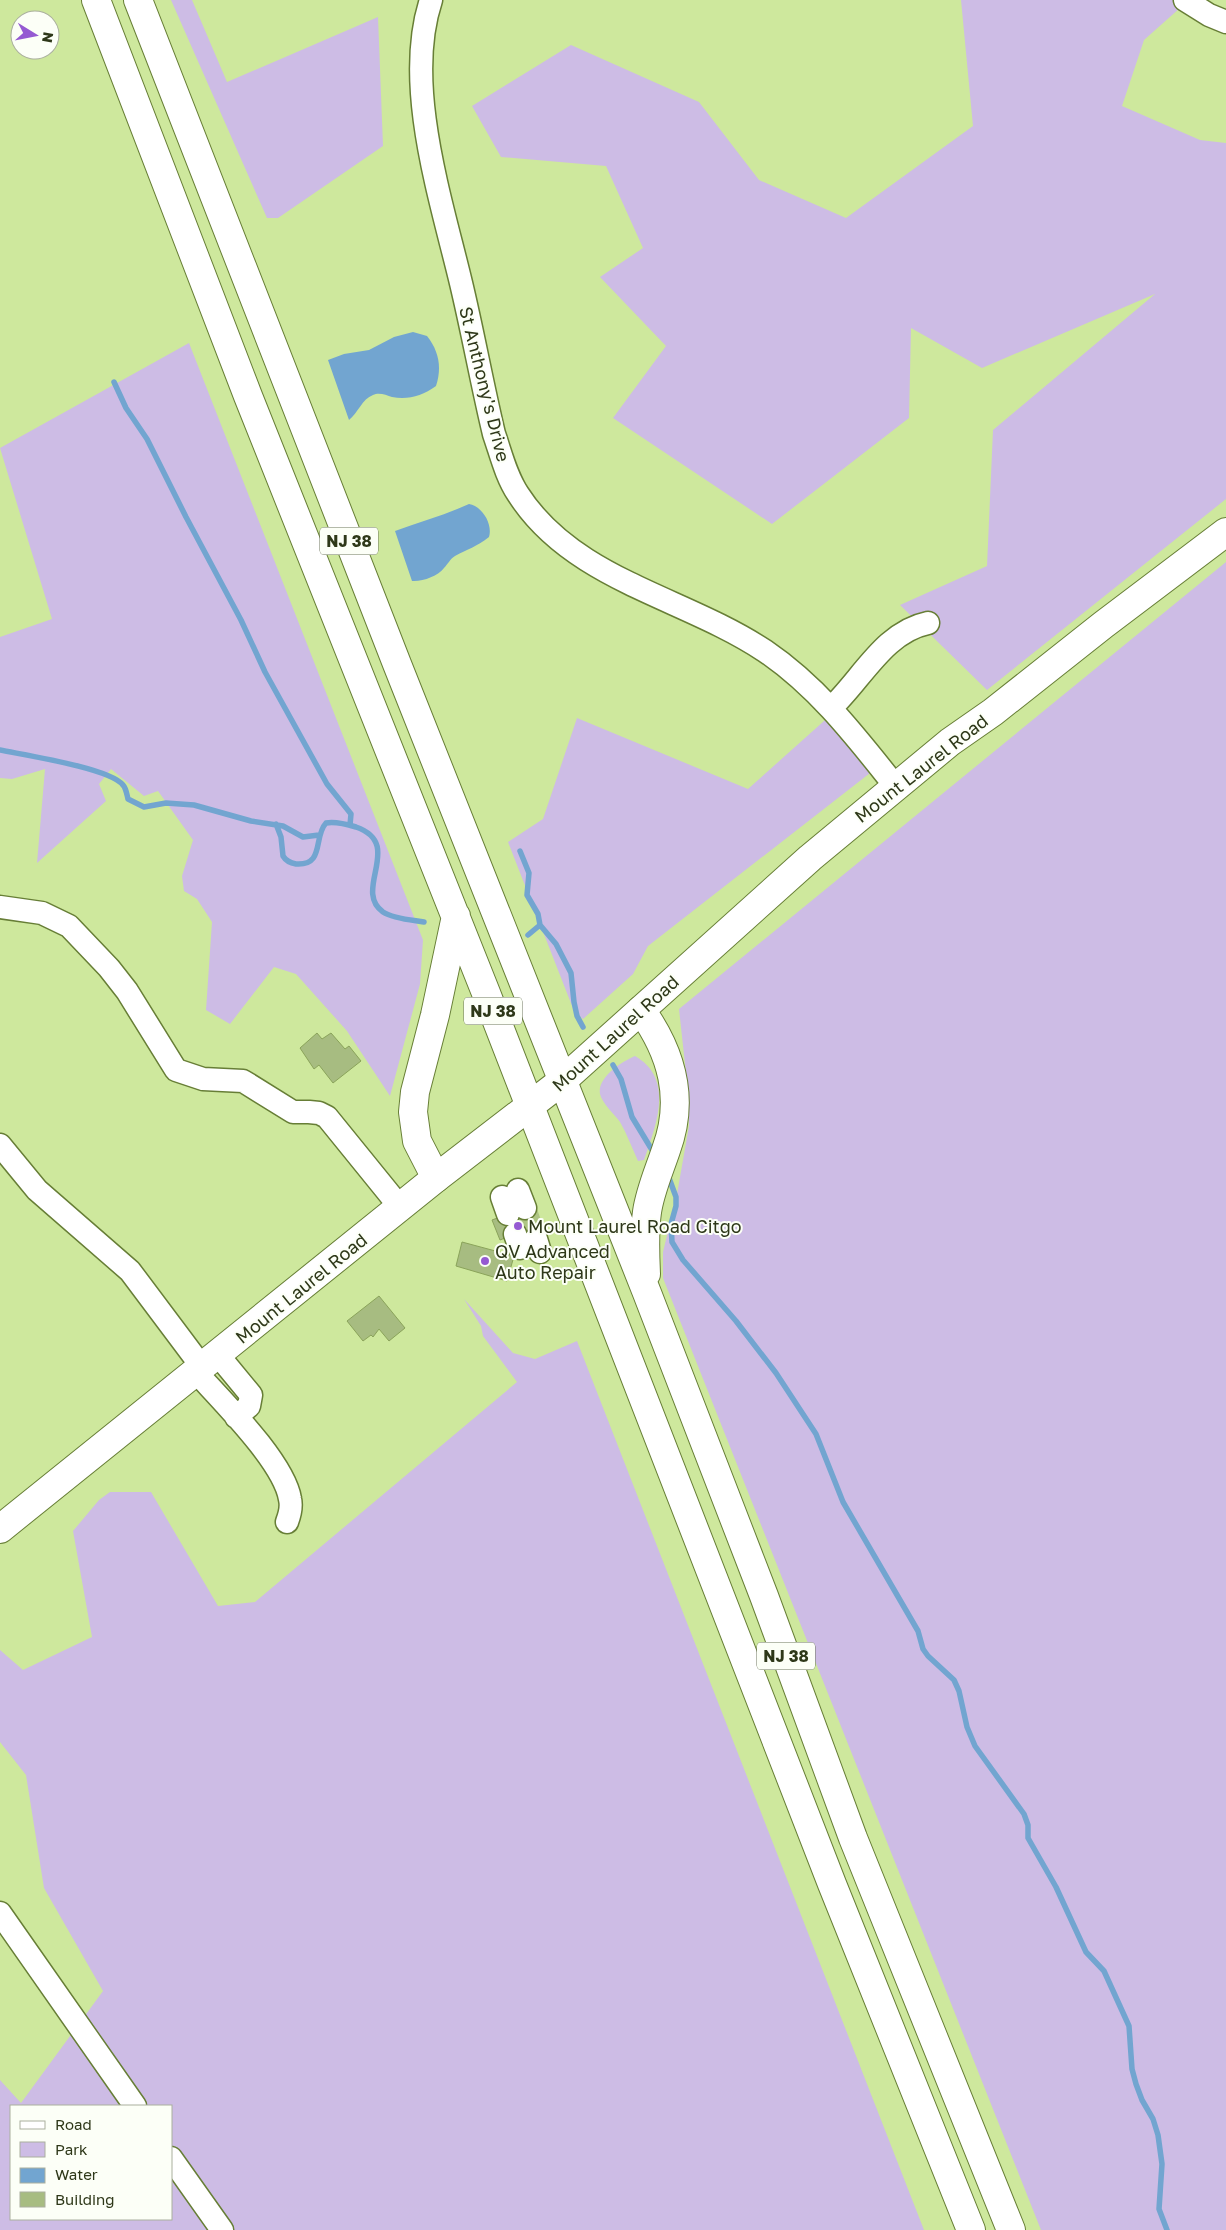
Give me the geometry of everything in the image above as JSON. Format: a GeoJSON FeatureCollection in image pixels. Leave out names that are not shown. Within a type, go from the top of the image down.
{"type":"FeatureCollection","features":[{"type":"Feature","properties":{"kind":"main road","name":"NJ 38"},"geometry":{"type":"LineString","coordinates":[[96,0],[251,405],[456,916],[832,1884],[971,2230]]}},
{"type":"Feature","properties":{"kind":"main road","name":"NJ 38"},"geometry":{"type":"LineString","coordinates":[[138,0],[647,1293],[764,1596],[853,1838],[1011,2230]]}},
{"type":"Feature","properties":{"kind":"main road","name":"Mount Laurel Road"},"geometry":{"type":"LineString","coordinates":[[0,1529],[436,1178],[562,1081],[810,858],[950,742],[998,708],[1103,625],[1226,532]]}},
{"type":"Feature","properties":{"kind":"main road"},"geometry":{"type":"LineString","coordinates":[[436,1178],[417,1141],[413,1112],[415,1092],[435,1015],[456,916]]}},
{"type":"Feature","properties":{"kind":"main road"},"geometry":{"type":"LineString","coordinates":[[641,1010],[662,1045],[672,1073],[676,1096],[674,1122],[647,1212],[645,1234],[647,1293]]}},
{"type":"Feature","properties":{"kind":"street","name":"St Anthony's Drive"},"geometry":{"type":"LineString","coordinates":[[431,0],[421,41],[421,70],[427,132],[440,199],[494,434],[504,465],[517,493],[534,517],[555,538],[581,556],[763,649],[790,668],[831,708],[896,786]]}},
{"type":"Feature","properties":{"kind":"street"},"geometry":{"type":"LineString","coordinates":[[1185,0],[1209,15],[1226,22]]}},
{"type":"Feature","properties":{"kind":"street"},"geometry":{"type":"LineString","coordinates":[[831,708],[890,643],[917,625],[928,623]]}},
{"type":"Feature","properties":{"kind":"street"},"geometry":{"type":"LineString","coordinates":[[0,907],[42,913],[69,926],[109,968],[127,991],[176,1070],[203,1078],[243,1081],[293,1112],[319,1113],[327,1117],[400,1207]]}},
{"type":"Feature","properties":{"kind":"street"},"geometry":{"type":"LineString","coordinates":[[4,1159],[130,1271],[205,1364],[236,1417],[274,1461],[290,1498],[290,1512],[287,1522]]}},
{"type":"Feature","properties":{"kind":"street"},"geometry":{"type":"LineString","coordinates":[[0,1913],[134,2105]]}},
{"type":"Feature","properties":{"kind":"street"},"geometry":{"type":"LineString","coordinates":[[172,2159],[222,2230]]}},
{"type":"Feature","properties":{"kind":"green space"},"geometry":{"type":"Polygon","coordinates":[[[171,0],[192,0],[227,82],[378,17],[383,146],[278,218],[267,218],[171,0]]]}},
{"type":"Feature","properties":{"kind":"green space"},"geometry":{"type":"Polygon","coordinates":[[[961,0],[1189,0],[1144,40],[1122,106],[1200,140],[1226,143],[1226,499],[987,690],[900,605],[987,566],[993,430],[1155,294],[982,368],[911,328],[909,418],[772,524],[613,418],[666,346],[600,277],[643,248],[606,166],[501,157],[472,106],[571,45],[699,102],[759,180],[846,218],[973,126],[961,0]]]}},
{"type":"Feature","properties":{"kind":"green space"},"geometry":{"type":"Polygon","coordinates":[[[189,343],[423,940],[420,984],[390,1096],[347,1031],[296,974],[274,967],[230,1024],[206,1010],[212,922],[197,899],[184,891],[182,876],[193,840],[158,791],[144,796],[111,769],[99,784],[106,801],[37,863],[45,769],[12,779],[0,778],[0,637],[52,619],[0,448],[189,343]]]}},
{"type":"Feature","properties":{"kind":"green space"},"geometry":{"type":"Polygon","coordinates":[[[1226,562],[1226,2230],[1041,2230],[663,1278],[663,1252],[677,1194],[689,1126],[686,1073],[679,1009],[1226,562]]]}},
{"type":"Feature","properties":{"kind":"green space"},"geometry":{"type":"Polygon","coordinates":[[[843,704],[888,759],[648,946],[633,974],[583,1019],[574,1011],[508,842],[543,819],[577,718],[748,789],[843,704]]]}},
{"type":"Feature","properties":{"kind":"green space"},"geometry":{"type":"Polygon","coordinates":[[[635,1056],[647,1066],[655,1077],[659,1090],[657,1118],[653,1132],[644,1160],[638,1161],[620,1122],[606,1105],[600,1094],[603,1082],[612,1070],[635,1056]]]}},
{"type":"Feature","properties":{"kind":"green space"},"geometry":{"type":"Polygon","coordinates":[[[464,1299],[513,1353],[535,1359],[577,1341],[924,2230],[0,2230],[0,2080],[21,2103],[103,1991],[44,1888],[26,1775],[0,1742],[0,1650],[23,1670],[92,1637],[73,1531],[99,1500],[110,1492],[151,1492],[218,1606],[255,1602],[517,1382],[483,1336],[481,1326],[464,1299]]]}},
{"type":"Feature","properties":{"kind":"water"},"geometry":{"type":"Polygon","coordinates":[[[413,332],[427,336],[437,354],[439,373],[436,386],[420,395],[409,397],[398,398],[375,394],[366,400],[349,420],[328,360],[344,354],[369,350],[394,337],[413,332]]]}},
{"type":"Feature","properties":{"kind":"water"},"geometry":{"type":"Polygon","coordinates":[[[469,504],[478,508],[485,516],[488,521],[489,537],[476,546],[453,557],[434,576],[420,581],[412,581],[395,531],[469,504]]]}},
{"type":"Feature","properties":{"kind":"building"},"geometry":{"type":"Polygon","coordinates":[[[317,1033],[322,1039],[331,1033],[345,1049],[349,1046],[361,1061],[333,1083],[319,1065],[314,1069],[300,1048],[317,1033]]]}},
{"type":"Feature","properties":{"kind":"building","name":"Mount Laurel Road Citgo"},"geometry":{"type":"Polygon","coordinates":[[[532,1205],[544,1236],[525,1243],[520,1232],[500,1240],[492,1220],[532,1205]]]}},
{"type":"Feature","properties":{"kind":"building","name":"QV Advanced Auto Repair"},"geometry":{"type":"Polygon","coordinates":[[[462,1242],[514,1256],[507,1281],[456,1266],[462,1242]]]}},
{"type":"Feature","properties":{"kind":"building"},"geometry":{"type":"Polygon","coordinates":[[[379,1296],[405,1328],[389,1341],[379,1329],[373,1337],[371,1335],[363,1341],[347,1321],[379,1296]]]}},
{"type":"Feature","properties":{"kind":"waterway"},"geometry":{"type":"LineString","coordinates":[[114,382],[126,408],[147,439],[241,620],[265,672],[327,784],[351,814],[350,825]]}},
{"type":"Feature","properties":{"kind":"waterway"},"geometry":{"type":"LineString","coordinates":[[0,750],[66,763],[102,773],[123,785],[128,799],[144,807],[166,803],[194,805],[251,821],[283,826],[303,837],[319,835]]}},
{"type":"Feature","properties":{"kind":"waterway"},"geometry":{"type":"LineString","coordinates":[[276,824],[281,837],[283,856],[288,861],[296,864],[305,863],[315,856],[322,829],[326,823],[356,827],[370,835],[377,844],[378,856],[373,892],[375,903],[383,912],[392,916],[424,922]]}},
{"type":"Feature","properties":{"kind":"waterway"},"geometry":{"type":"LineString","coordinates":[[520,851],[529,873],[527,895],[538,914],[540,925],[556,944],[571,973],[577,1016],[583,1027]]}},
{"type":"Feature","properties":{"kind":"waterway"},"geometry":{"type":"LineString","coordinates":[[528,935],[540,925]]}},
{"type":"Feature","properties":{"kind":"waterway"},"geometry":{"type":"LineString","coordinates":[[613,1065],[621,1079],[632,1117],[652,1150]]}},
{"type":"Feature","properties":{"kind":"waterway"},"geometry":{"type":"LineString","coordinates":[[669,1178],[676,1197],[676,1206],[671,1224],[672,1242],[683,1260],[736,1321],[776,1373],[816,1434],[843,1502],[918,1631],[923,1649],[954,1680],[959,1691],[967,1727],[975,1746],[1024,1814],[1028,1825],[1028,1838],[1056,1887],[1086,1952],[1104,1971],[1129,2026],[1132,2069],[1142,2100],[1153,2119],[1158,2135],[1162,2164],[1159,2209],[1167,2230]]}},
{"type":"Feature","properties":{"kind":"tunnel"},"geometry":{"type":"LineString","coordinates":[[525,1208],[536,1239]]}},
{"type":"Feature","properties":{"kind":"place","name":"Mount Laurel Road Citgo"},"geometry":{"type":"Point","coordinates":[518,1226]}},
{"type":"Feature","properties":{"kind":"place","name":"QV Advanced Auto Repair"},"geometry":{"type":"Point","coordinates":[485,1261]}}]}
